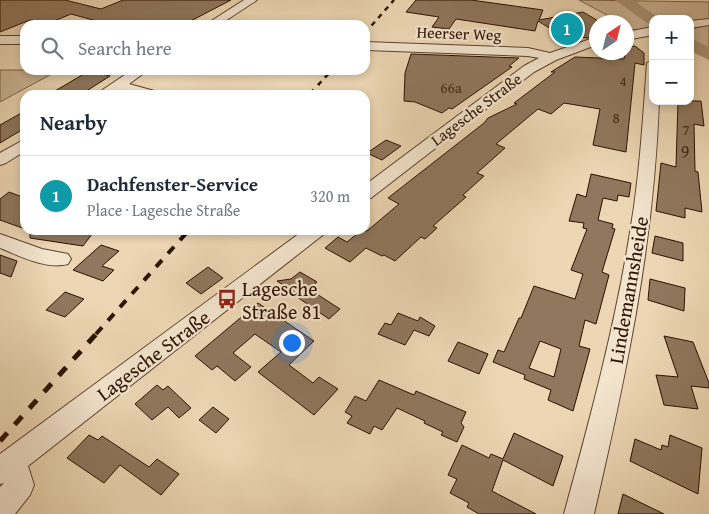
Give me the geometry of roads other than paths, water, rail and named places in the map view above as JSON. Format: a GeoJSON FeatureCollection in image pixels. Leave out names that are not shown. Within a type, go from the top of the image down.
{"type":"FeatureCollection","features":[{"type":"Feature","properties":{"kind":"street"},"geometry":{"type":"LineString","coordinates":[[219,20],[252,0]]}},
{"type":"Feature","properties":{"kind":"street"},"geometry":{"type":"LineString","coordinates":[[694,25],[709,22]]}},
{"type":"Feature","properties":{"kind":"street"},"geometry":{"type":"LineString","coordinates":[[0,40],[20,40]]}},
{"type":"Feature","properties":{"kind":"street","name":"Lagesche Straße"},"geometry":{"type":"LineString","coordinates":[[370,190],[529,69],[551,57],[589,43]]}},
{"type":"Feature","properties":{"kind":"street","name":"Heerser Weg"},"geometry":{"type":"LineString","coordinates":[[370,46],[528,52],[551,57]]}},
{"type":"Feature","properties":{"kind":"street"},"geometry":{"type":"LineString","coordinates":[[111,90],[134,75]]}},
{"type":"Feature","properties":{"kind":"street"},"geometry":{"type":"LineString","coordinates":[[118,86],[134,90]]}},
{"type":"Feature","properties":{"kind":"street","name":"Lindemannsheide"},"geometry":{"type":"LineString","coordinates":[[579,514],[618,352],[641,226],[651,105]]}},
{"type":"Feature","properties":{"kind":"street"},"geometry":{"type":"LineString","coordinates":[[0,160],[20,147]]}},
{"type":"Feature","properties":{"kind":"street","name":"Lagesche Straße"},"geometry":{"type":"LineString","coordinates":[[0,510],[20,485],[6,466],[310,235]]}},
{"type":"Feature","properties":{"kind":"street"},"geometry":{"type":"LineString","coordinates":[[0,241],[39,256],[62,259]]}},
{"type":"Feature","properties":{"kind":"waterway"},"geometry":{"type":"LineString","coordinates":[[623,0],[649,17]]}},
{"type":"Feature","properties":{"kind":"waterway"},"geometry":{"type":"LineString","coordinates":[[694,46],[709,55]]}},
{"type":"Feature","properties":{"kind":"railway"},"geometry":{"type":"LineString","coordinates":[[370,27],[394,0]]}},
{"type":"Feature","properties":{"kind":"railway"},"geometry":{"type":"LineString","coordinates":[[318,85],[327,75]]}},
{"type":"Feature","properties":{"kind":"railway"},"geometry":{"type":"LineString","coordinates":[[314,90],[319,84]]}},
{"type":"Feature","properties":{"kind":"railway"},"geometry":{"type":"LineString","coordinates":[[96,334],[185,235]]}},
{"type":"Feature","properties":{"kind":"railway"},"geometry":{"type":"LineString","coordinates":[[0,441],[97,333]]}},
{"type":"Feature","properties":{"kind":"place","name":"Dachfenster-Service"},"geometry":{"type":"Point","coordinates":[567,29]}},
{"type":"Feature","properties":{"kind":"place","name":"Lagesche Straße 81"},"geometry":{"type":"Point","coordinates":[227,299]}}]}
